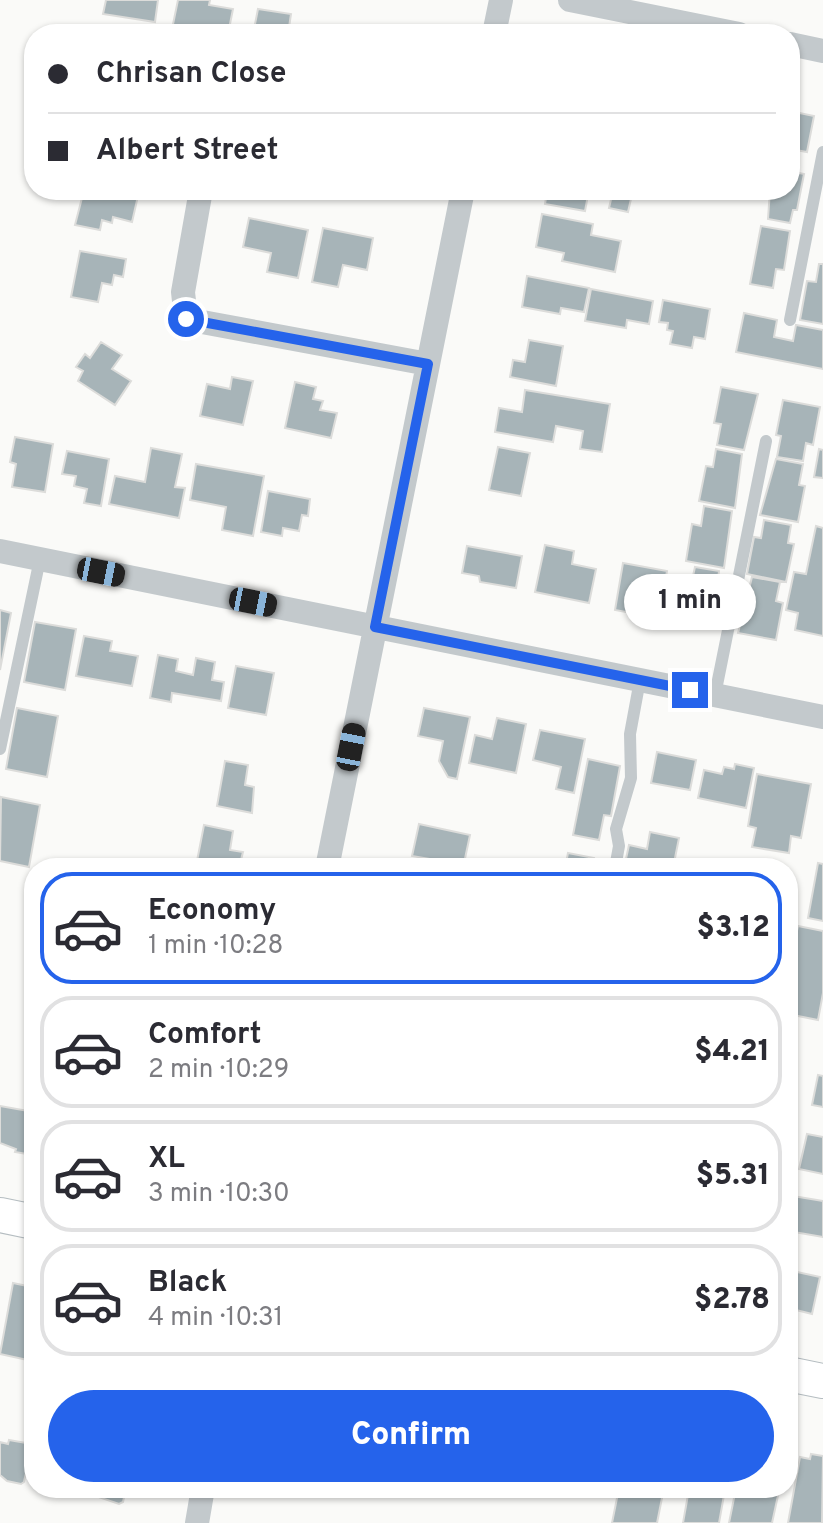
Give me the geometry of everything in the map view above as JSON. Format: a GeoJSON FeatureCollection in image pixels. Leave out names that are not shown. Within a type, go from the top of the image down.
{"type":"FeatureCollection","features":[{"type":"Feature","properties":{"kind":"street"},"geometry":{"type":"LineString","coordinates":[[496,24],[501,0]]}},
{"type":"Feature","properties":{"kind":"street"},"geometry":{"type":"LineString","coordinates":[[570,0],[689,24]]}},
{"type":"Feature","properties":{"kind":"street"},"geometry":{"type":"LineString","coordinates":[[800,46],[823,51]]}},
{"type":"Feature","properties":{"kind":"street"},"geometry":{"type":"LineString","coordinates":[[199,200],[183,292],[186,319],[428,364]]}},
{"type":"Feature","properties":{"kind":"street"},"geometry":{"type":"LineString","coordinates":[[329,858],[461,200]]}},
{"type":"Feature","properties":{"kind":"street"},"geometry":{"type":"LineString","coordinates":[[0,551],[715,695],[822,713]]}},
{"type":"Feature","properties":{"kind":"street"},"geometry":{"type":"LineString","coordinates":[[0,1215],[24,1220]]}},
{"type":"Feature","properties":{"kind":"street"},"geometry":{"type":"LineString","coordinates":[[798,1376],[823,1381]]}},
{"type":"Feature","properties":{"kind":"street"},"geometry":{"type":"LineString","coordinates":[[197,1523],[201,1498]]}},
{"type":"Feature","properties":{"kind":"lane"},"geometry":{"type":"LineString","coordinates":[[790,320],[823,152]]}},
{"type":"Feature","properties":{"kind":"lane"},"geometry":{"type":"LineString","coordinates":[[715,695],[766,441]]}},
{"type":"Feature","properties":{"kind":"lane"},"geometry":{"type":"LineString","coordinates":[[0,749],[40,559]]}},
{"type":"Feature","properties":{"kind":"lane"},"geometry":{"type":"LineString","coordinates":[[617,858],[619,846],[616,829],[631,778],[630,734],[640,680]]}},
{"type":"Feature","properties":{"kind":"building"},"geometry":{"type":"Polygon","coordinates":[[[106,0],[158,0],[155,22],[103,14],[106,0]]]}},
{"type":"Feature","properties":{"kind":"building"},"geometry":{"type":"Polygon","coordinates":[[[178,0],[210,0],[209,5],[233,9],[230,24],[173,24],[178,0]]]}},
{"type":"Feature","properties":{"kind":"building"},"geometry":{"type":"Polygon","coordinates":[[[258,9],[291,14],[290,24],[255,24],[258,9]]]}},
{"type":"Feature","properties":{"kind":"building"},"geometry":{"type":"Polygon","coordinates":[[[800,113],[814,116],[807,152],[800,151],[800,113]]]}},
{"type":"Feature","properties":{"kind":"building"},"geometry":{"type":"Polygon","coordinates":[[[800,173],[804,174],[800,195],[800,173]]]}},
{"type":"Feature","properties":{"kind":"building"},"geometry":{"type":"Polygon","coordinates":[[[81,200],[137,200],[132,222],[113,217],[112,223],[102,220],[100,230],[75,225],[81,200]]]}},
{"type":"Feature","properties":{"kind":"building"},"geometry":{"type":"Polygon","coordinates":[[[546,200],[587,200],[585,211],[545,204],[546,200]]]}},
{"type":"Feature","properties":{"kind":"building"},"geometry":{"type":"Polygon","coordinates":[[[611,200],[631,200],[628,212],[609,208],[611,200]]]}},
{"type":"Feature","properties":{"kind":"building"},"geometry":{"type":"Polygon","coordinates":[[[769,200],[799,200],[790,223],[768,219],[769,200]]]}},
{"type":"Feature","properties":{"kind":"building"},"geometry":{"type":"Polygon","coordinates":[[[542,214],[593,224],[591,235],[621,241],[615,272],[562,261],[564,253],[536,247],[542,214]]]}},
{"type":"Feature","properties":{"kind":"building"},"geometry":{"type":"Polygon","coordinates":[[[249,218],[308,230],[298,278],[267,272],[271,253],[243,247],[249,218]]]}},
{"type":"Feature","properties":{"kind":"building"},"geometry":{"type":"Polygon","coordinates":[[[761,226],[790,231],[784,270],[776,269],[773,288],[750,284],[761,226]]]}},
{"type":"Feature","properties":{"kind":"building"},"geometry":{"type":"Polygon","coordinates":[[[323,228],[373,238],[367,270],[343,265],[338,287],[312,282],[323,228]]]}},
{"type":"Feature","properties":{"kind":"building"},"geometry":{"type":"Polygon","coordinates":[[[80,251],[126,259],[123,277],[114,275],[112,285],[102,283],[98,302],[71,297],[80,251]]]}},
{"type":"Feature","properties":{"kind":"building"},"geometry":{"type":"Polygon","coordinates":[[[819,264],[823,264],[823,324],[800,320],[807,281],[816,282],[819,264]]]}},
{"type":"Feature","properties":{"kind":"building"},"geometry":{"type":"Polygon","coordinates":[[[527,276],[589,288],[584,312],[561,308],[560,314],[522,307],[527,276]]]}},
{"type":"Feature","properties":{"kind":"building"},"geometry":{"type":"Polygon","coordinates":[[[591,289],[653,301],[649,324],[627,320],[626,328],[585,321],[591,289]]]}},
{"type":"Feature","properties":{"kind":"building"},"geometry":{"type":"Polygon","coordinates":[[[663,300],[710,309],[705,339],[694,337],[692,348],[670,344],[673,331],[667,330],[668,323],[659,322],[663,300]]]}},
{"type":"Feature","properties":{"kind":"building"},"geometry":{"type":"Polygon","coordinates":[[[744,313],[777,320],[774,337],[793,341],[796,325],[823,330],[823,369],[736,352],[744,313]]]}},
{"type":"Feature","properties":{"kind":"building"},"geometry":{"type":"Polygon","coordinates":[[[529,340],[563,346],[556,386],[510,377],[513,360],[525,362],[529,340]]]}},
{"type":"Feature","properties":{"kind":"building"},"geometry":{"type":"Polygon","coordinates":[[[101,342],[122,355],[112,369],[131,381],[115,405],[78,381],[83,371],[76,367],[85,354],[90,358],[101,342]]]}},
{"type":"Feature","properties":{"kind":"building"},"geometry":{"type":"Polygon","coordinates":[[[232,377],[253,381],[243,425],[200,416],[207,384],[230,389],[232,377]]]}},
{"type":"Feature","properties":{"kind":"building"},"geometry":{"type":"Polygon","coordinates":[[[295,382],[316,387],[313,399],[323,401],[320,410],[337,413],[331,438],[285,428],[295,382]]]}},
{"type":"Feature","properties":{"kind":"building"},"geometry":{"type":"Polygon","coordinates":[[[721,387],[758,394],[744,450],[717,445],[721,424],[714,423],[721,387]]]}},
{"type":"Feature","properties":{"kind":"building"},"geometry":{"type":"Polygon","coordinates":[[[525,390],[610,404],[602,452],[580,449],[583,431],[556,426],[553,442],[495,432],[499,408],[522,412],[525,390]]]}},
{"type":"Feature","properties":{"kind":"building"},"geometry":{"type":"Polygon","coordinates":[[[783,400],[820,407],[813,445],[806,443],[803,461],[777,457],[781,436],[776,435],[783,400]]]}},
{"type":"Feature","properties":{"kind":"building"},"geometry":{"type":"Polygon","coordinates":[[[15,437],[53,444],[45,492],[12,487],[16,464],[10,462],[15,437]]]}},
{"type":"Feature","properties":{"kind":"building"},"geometry":{"type":"Polygon","coordinates":[[[498,447],[530,453],[521,496],[489,490],[498,447]]]}},
{"type":"Feature","properties":{"kind":"building"},"geometry":{"type":"Polygon","coordinates":[[[151,448],[182,454],[175,487],[185,488],[179,518],[109,504],[115,476],[145,482],[151,448]]]}},
{"type":"Feature","properties":{"kind":"building"},"geometry":{"type":"Polygon","coordinates":[[[716,449],[742,454],[735,508],[699,501],[706,466],[713,467],[716,449]]]}},
{"type":"Feature","properties":{"kind":"building"},"geometry":{"type":"Polygon","coordinates":[[[819,449],[823,450],[823,478],[814,477],[819,449]]]}},
{"type":"Feature","properties":{"kind":"building"},"geometry":{"type":"Polygon","coordinates":[[[67,451],[109,459],[101,506],[84,503],[87,489],[74,486],[76,476],[62,474],[67,451]]]}},
{"type":"Feature","properties":{"kind":"building"},"geometry":{"type":"Polygon","coordinates":[[[776,459],[803,464],[799,485],[805,486],[798,522],[760,515],[776,459]]]}},
{"type":"Feature","properties":{"kind":"building"},"geometry":{"type":"Polygon","coordinates":[[[196,464],[264,476],[253,536],[222,530],[226,507],[190,500],[196,464]]]}},
{"type":"Feature","properties":{"kind":"building"},"geometry":{"type":"Polygon","coordinates":[[[268,491],[310,499],[308,516],[302,515],[299,531],[283,528],[282,536],[261,532],[268,491]]]}},
{"type":"Feature","properties":{"kind":"building"},"geometry":{"type":"Polygon","coordinates":[[[704,506],[732,511],[724,568],[686,561],[692,524],[701,526],[704,506]]]}},
{"type":"Feature","properties":{"kind":"building"},"geometry":{"type":"Polygon","coordinates":[[[764,520],[791,525],[788,543],[794,544],[786,582],[747,574],[754,537],[761,538],[764,520]]]}},
{"type":"Feature","properties":{"kind":"building"},"geometry":{"type":"Polygon","coordinates":[[[816,526],[823,528],[823,636],[795,630],[798,613],[786,610],[794,572],[806,574],[816,526]]]}},
{"type":"Feature","properties":{"kind":"building"},"geometry":{"type":"Polygon","coordinates":[[[545,545],[574,551],[572,564],[596,569],[589,603],[535,592],[545,545]]]}},
{"type":"Feature","properties":{"kind":"building"},"geometry":{"type":"Polygon","coordinates":[[[467,546],[522,556],[516,588],[480,582],[479,576],[462,573],[467,546]]]}},
{"type":"Feature","properties":{"kind":"building"},"geometry":{"type":"Polygon","coordinates":[[[623,563],[667,571],[659,618],[615,610],[623,563]]]}},
{"type":"Feature","properties":{"kind":"building"},"geometry":{"type":"Polygon","coordinates":[[[695,567],[719,571],[712,627],[671,620],[678,582],[691,585],[695,567]]]}},
{"type":"Feature","properties":{"kind":"building"},"geometry":{"type":"Polygon","coordinates":[[[752,577],[780,582],[776,601],[783,603],[776,640],[738,633],[752,577]]]}},
{"type":"Feature","properties":{"kind":"building"},"geometry":{"type":"Polygon","coordinates":[[[0,610],[11,613],[0,670],[0,610]]]}},
{"type":"Feature","properties":{"kind":"building"},"geometry":{"type":"Polygon","coordinates":[[[35,622],[76,629],[65,690],[24,682],[35,622]]]}},
{"type":"Feature","properties":{"kind":"building"},"geometry":{"type":"Polygon","coordinates":[[[84,636],[112,641],[110,651],[138,656],[132,686],[76,676],[84,636]]]}},
{"type":"Feature","properties":{"kind":"building"},"geometry":{"type":"Polygon","coordinates":[[[158,655],[178,659],[176,671],[193,675],[196,658],[215,662],[212,680],[224,682],[221,701],[172,693],[171,702],[150,698],[158,655]]]}},
{"type":"Feature","properties":{"kind":"building"},"geometry":{"type":"Polygon","coordinates":[[[236,666],[274,673],[266,715],[228,708],[236,666]]]}},
{"type":"Feature","properties":{"kind":"building"},"geometry":{"type":"Polygon","coordinates":[[[17,708],[58,716],[47,777],[6,769],[17,708]]]}},
{"type":"Feature","properties":{"kind":"building"},"geometry":{"type":"Polygon","coordinates":[[[424,708],[470,717],[457,779],[448,777],[439,761],[443,741],[418,736],[424,708]]]}},
{"type":"Feature","properties":{"kind":"building"},"geometry":{"type":"Polygon","coordinates":[[[497,718],[526,724],[516,773],[469,763],[475,735],[492,739],[497,718]]]}},
{"type":"Feature","properties":{"kind":"building"},"geometry":{"type":"Polygon","coordinates":[[[540,730],[585,739],[574,793],[556,789],[561,767],[533,760],[540,730]]]}},
{"type":"Feature","properties":{"kind":"building"},"geometry":{"type":"Polygon","coordinates":[[[657,752],[696,760],[690,790],[651,783],[657,752]]]}},
{"type":"Feature","properties":{"kind":"building"},"geometry":{"type":"Polygon","coordinates":[[[588,759],[620,766],[611,816],[604,815],[599,840],[573,835],[588,759]]]}},
{"type":"Feature","properties":{"kind":"building"},"geometry":{"type":"Polygon","coordinates":[[[225,761],[248,765],[245,785],[254,787],[252,813],[217,806],[225,761]]]}},
{"type":"Feature","properties":{"kind":"building"},"geometry":{"type":"Polygon","coordinates":[[[735,764],[754,768],[746,808],[698,798],[704,770],[722,774],[724,767],[734,769],[735,764]]]}},
{"type":"Feature","properties":{"kind":"building"},"geometry":{"type":"Polygon","coordinates":[[[757,774],[811,784],[801,838],[791,836],[789,853],[752,847],[756,828],[748,826],[757,774]]]}},
{"type":"Feature","properties":{"kind":"building"},"geometry":{"type":"Polygon","coordinates":[[[1,797],[40,805],[31,858],[24,858],[24,866],[0,861],[1,797]]]}},
{"type":"Feature","properties":{"kind":"building"},"geometry":{"type":"Polygon","coordinates":[[[419,824],[470,835],[465,858],[412,856],[419,824]]]}},
{"type":"Feature","properties":{"kind":"building"},"geometry":{"type":"Polygon","coordinates":[[[204,825],[233,831],[230,850],[243,852],[242,858],[198,858],[204,825]]]}},
{"type":"Feature","properties":{"kind":"building"},"geometry":{"type":"Polygon","coordinates":[[[650,832],[679,838],[675,858],[626,858],[629,845],[647,849],[650,832]]]}},
{"type":"Feature","properties":{"kind":"building"},"geometry":{"type":"Polygon","coordinates":[[[568,853],[594,858],[567,858],[568,853]]]}},
{"type":"Feature","properties":{"kind":"building"},"geometry":{"type":"Polygon","coordinates":[[[818,863],[823,864],[823,921],[808,918],[818,863]]]}},
{"type":"Feature","properties":{"kind":"building"},"geometry":{"type":"Polygon","coordinates":[[[798,926],[823,931],[823,993],[818,1020],[798,1016],[798,926]]]}},
{"type":"Feature","properties":{"kind":"building"},"geometry":{"type":"Polygon","coordinates":[[[818,1075],[823,1076],[823,1107],[812,1105],[818,1075]]]}},
{"type":"Feature","properties":{"kind":"building"},"geometry":{"type":"Polygon","coordinates":[[[0,1106],[24,1110],[24,1154],[0,1143],[0,1106]]]}},
{"type":"Feature","properties":{"kind":"building"},"geometry":{"type":"Polygon","coordinates":[[[807,1134],[823,1137],[823,1174],[799,1169],[807,1134]]]}},
{"type":"Feature","properties":{"kind":"building"},"geometry":{"type":"Polygon","coordinates":[[[798,1197],[823,1201],[823,1237],[798,1233],[798,1197]]]}},
{"type":"Feature","properties":{"kind":"building"},"geometry":{"type":"Polygon","coordinates":[[[798,1272],[820,1277],[812,1314],[798,1310],[798,1272]]]}},
{"type":"Feature","properties":{"kind":"building"},"geometry":{"type":"Polygon","coordinates":[[[13,1283],[24,1285],[24,1359],[0,1354],[13,1283]]]}},
{"type":"Feature","properties":{"kind":"building"},"geometry":{"type":"Polygon","coordinates":[[[9,1440],[24,1443],[24,1482],[21,1484],[7,1481],[0,1475],[0,1442],[8,1444],[9,1440]]]}},
{"type":"Feature","properties":{"kind":"building"},"geometry":{"type":"Polygon","coordinates":[[[811,1454],[823,1456],[822,1523],[788,1523],[793,1498],[798,1498],[800,1457],[810,1459],[811,1454]]]}},
{"type":"Feature","properties":{"kind":"building"},"geometry":{"type":"Polygon","coordinates":[[[102,1498],[124,1498],[119,1504],[102,1498]]]}},
{"type":"Feature","properties":{"kind":"building"},"geometry":{"type":"Polygon","coordinates":[[[617,1498],[662,1498],[657,1523],[612,1523],[617,1498]]]}},
{"type":"Feature","properties":{"kind":"building"},"geometry":{"type":"Polygon","coordinates":[[[687,1498],[723,1498],[719,1523],[683,1523],[687,1498]]]}},
{"type":"Feature","properties":{"kind":"building"},"geometry":{"type":"Polygon","coordinates":[[[734,1498],[777,1498],[772,1523],[729,1523],[734,1498]]]}},
{"type":"Feature","properties":{"kind":"route"},"geometry":{"type":"LineString","coordinates":[[186,319],[428,364],[375,627],[690,690]]}}]}
